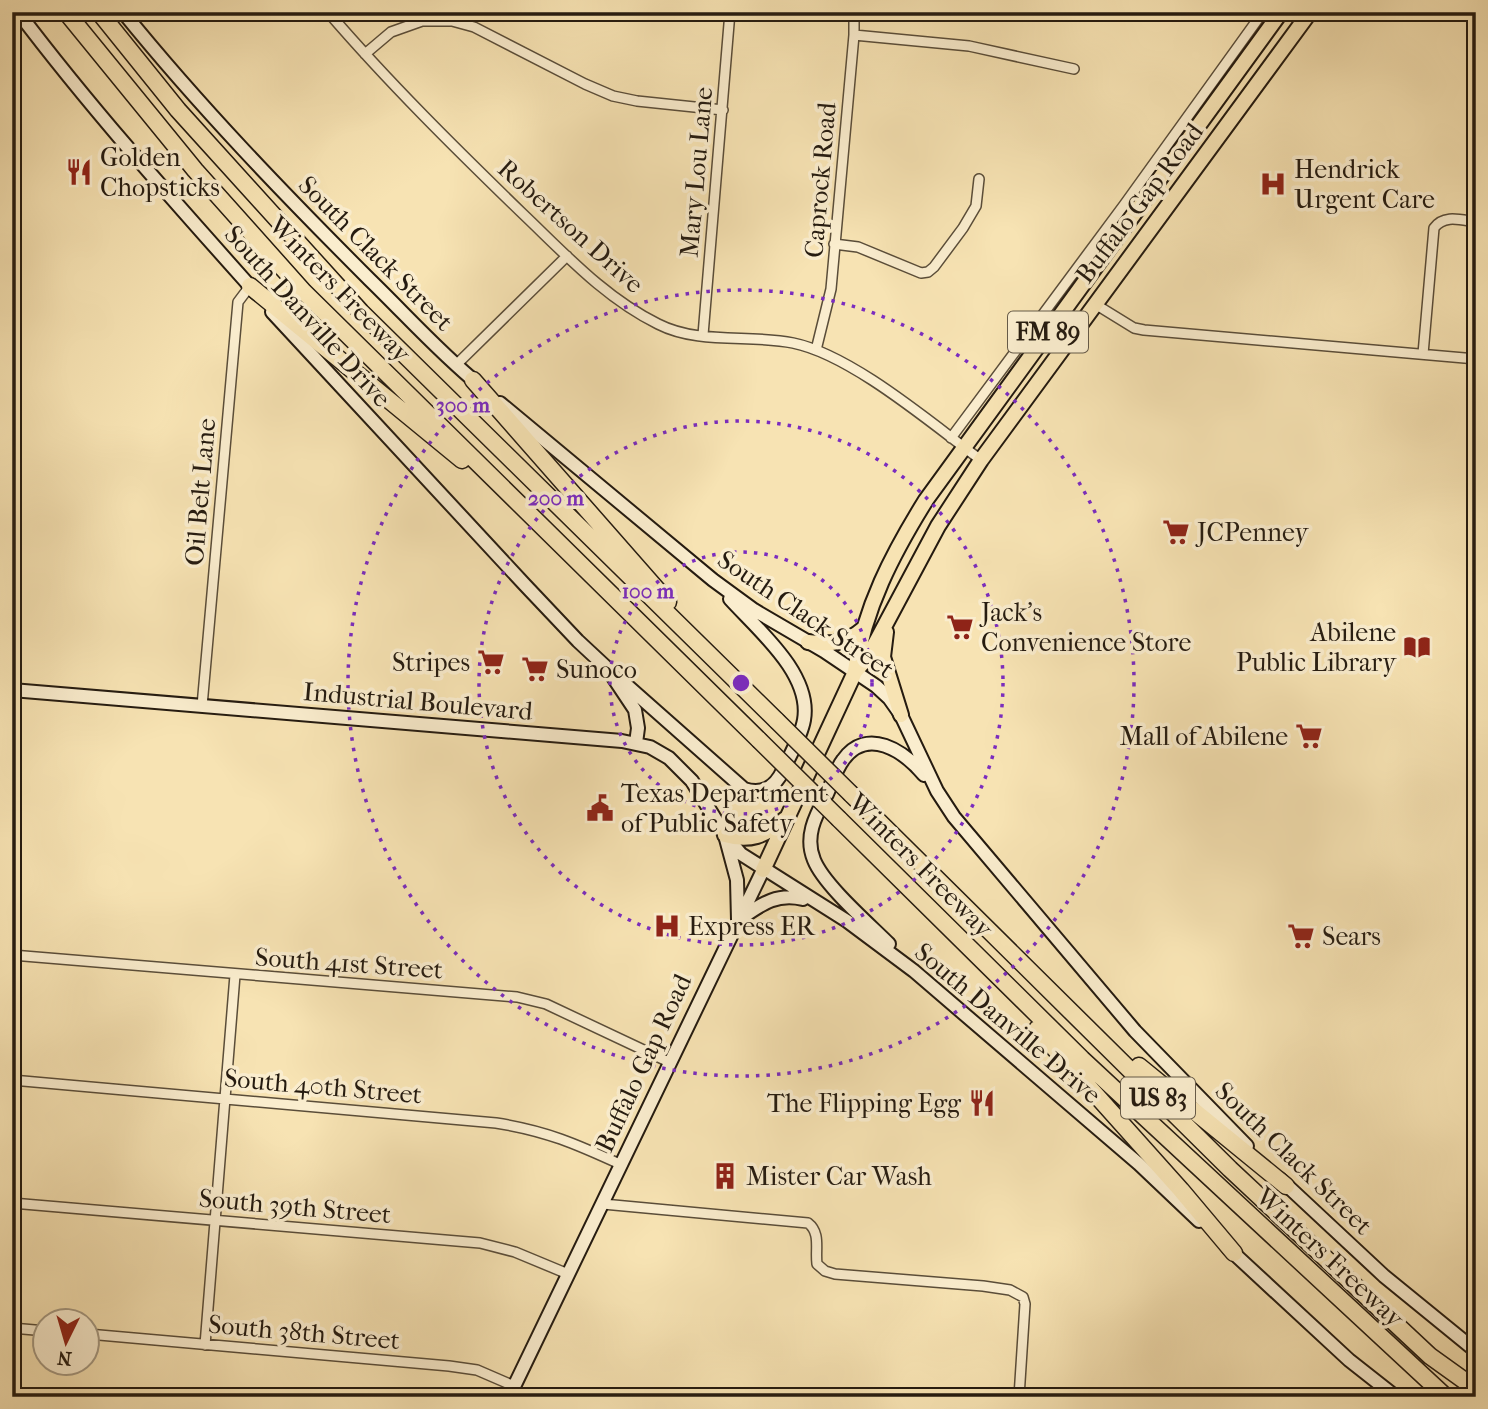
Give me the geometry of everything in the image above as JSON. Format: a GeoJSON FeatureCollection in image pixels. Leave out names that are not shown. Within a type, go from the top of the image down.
{"type":"FeatureCollection","features":[{"type":"Feature","properties":{"kind":"highway","name":"Winters Freeway"},"geometry":{"type":"LineString","coordinates":[[66,12],[195,170],[304,292],[1082,1059],[1446,1397]]}},
{"type":"Feature","properties":{"kind":"highway","name":"Winters Freeway"},"geometry":{"type":"LineString","coordinates":[[99,12],[178,110],[361,312],[1071,1010],[1230,1170],[1430,1356],[1476,1389]]}},
{"type":"Feature","properties":{"kind":"highway"},"geometry":{"type":"LineString","coordinates":[[250,286],[393,406],[524,509]]}},
{"type":"Feature","properties":{"kind":"highway"},"geometry":{"type":"LineString","coordinates":[[473,380],[602,524],[737,684]]}},
{"type":"Feature","properties":{"kind":"highway"},"geometry":{"type":"LineString","coordinates":[[948,926],[1234,1253]]}},
{"type":"Feature","properties":{"kind":"highway"},"geometry":{"type":"LineString","coordinates":[[1071,1010],[1286,1186]]}},
{"type":"Feature","properties":{"kind":"main road","name":"South Clack Street"},"geometry":{"type":"LineString","coordinates":[[124,12],[183,85],[253,161],[456,365],[713,580],[754,610],[855,672],[882,692],[901,715],[937,791],[954,817],[1135,1031],[1286,1186],[1384,1276],[1476,1351]]}},
{"type":"Feature","properties":{"kind":"main road","name":"Buffalo Gap Road"},"geometry":{"type":"LineString","coordinates":[[511,1391],[789,816],[855,672],[863,629],[884,575],[908,529],[963,447],[1281,12]]}},
{"type":"Feature","properties":{"kind":"main road","name":"Buffalo Gap Road"},"geometry":{"type":"LineString","coordinates":[[855,672],[868,657],[938,526],[981,460],[1310,12]]}},
{"type":"Feature","properties":{"kind":"main road","name":"South Danville Drive"},"geometry":{"type":"LineString","coordinates":[[17,14],[195,227],[578,642],[607,668],[635,710],[638,728],[636,743]]}},
{"type":"Feature","properties":{"kind":"main road"},"geometry":{"type":"LineString","coordinates":[[1092,271],[1088,295],[1095,304]]}},
{"type":"Feature","properties":{"kind":"main road"},"geometry":{"type":"LineString","coordinates":[[607,668],[736,784],[759,792],[771,787],[781,775],[802,726],[802,690],[793,671],[781,656],[713,580]]}},
{"type":"Feature","properties":{"kind":"main road"},"geometry":{"type":"LineString","coordinates":[[887,625],[883,657],[901,715]]}},
{"type":"Feature","properties":{"kind":"main road"},"geometry":{"type":"LineString","coordinates":[[808,642],[836,643],[852,638],[863,629]]}},
{"type":"Feature","properties":{"kind":"main road","name":"Industrial Boulevard"},"geometry":{"type":"LineString","coordinates":[[12,690],[636,743],[660,752],[685,772],[724,835],[741,854],[763,870]]}},
{"type":"Feature","properties":{"kind":"main road"},"geometry":{"type":"LineString","coordinates":[[914,971],[820,870],[811,850],[810,831],[843,760],[854,748],[868,744],[893,748],[916,766],[937,791]]}},
{"type":"Feature","properties":{"kind":"main road"},"geometry":{"type":"LineString","coordinates":[[724,835],[757,838],[789,816]]}},
{"type":"Feature","properties":{"kind":"main road"},"geometry":{"type":"LineString","coordinates":[[724,835],[737,880],[739,921]]}},
{"type":"Feature","properties":{"kind":"main road","name":"South Danville Drive"},"geometry":{"type":"LineString","coordinates":[[763,870],[847,921],[914,971],[1139,1164],[1349,1360],[1396,1397]]}},
{"type":"Feature","properties":{"kind":"main road"},"geometry":{"type":"LineString","coordinates":[[739,921],[767,900],[792,896],[815,902]]}},
{"type":"Feature","properties":{"kind":"street","name":"Robertson Drive"},"geometry":{"type":"LineString","coordinates":[[328,12],[462,156],[567,256],[607,292],[633,310],[678,332],[764,339],[794,343],[816,350],[870,379],[981,460]]}},
{"type":"Feature","properties":{"kind":"street","name":"Mary Lou Lane"},"geometry":{"type":"LineString","coordinates":[[703,335],[730,12]]}},
{"type":"Feature","properties":{"kind":"street","name":"Caprock Road"},"geometry":{"type":"LineString","coordinates":[[816,350],[828,304],[855,34],[854,12]]}},
{"type":"Feature","properties":{"kind":"street"},"geometry":{"type":"LineString","coordinates":[[951,438],[1263,12]]}},
{"type":"Feature","properties":{"kind":"street"},"geometry":{"type":"LineString","coordinates":[[365,54],[391,32],[422,21],[452,21],[474,27],[613,96],[650,103],[723,110]]}},
{"type":"Feature","properties":{"kind":"street"},"geometry":{"type":"LineString","coordinates":[[855,34],[969,46],[1074,69]]}},
{"type":"Feature","properties":{"kind":"street"},"geometry":{"type":"LineString","coordinates":[[834,243],[858,247],[921,273],[928,272],[940,260],[976,206],[979,179]]}},
{"type":"Feature","properties":{"kind":"street"},"geometry":{"type":"LineString","coordinates":[[1423,354],[1434,228],[1438,221],[1446,219],[1476,222]]}},
{"type":"Feature","properties":{"kind":"street"},"geometry":{"type":"LineString","coordinates":[[456,365],[567,256]]}},
{"type":"Feature","properties":{"kind":"street","name":"Oil Belt Lane"},"geometry":{"type":"LineString","coordinates":[[202,706],[238,302],[250,286]]}},
{"type":"Feature","properties":{"kind":"street"},"geometry":{"type":"LineString","coordinates":[[1095,304],[1133,328],[1144,330],[1476,359]]}},
{"type":"Feature","properties":{"kind":"street","name":"South 41st Street"},"geometry":{"type":"LineString","coordinates":[[12,955],[517,997],[546,1004],[669,1062]]}},
{"type":"Feature","properties":{"kind":"street"},"geometry":{"type":"LineString","coordinates":[[205,1345],[235,975]]}},
{"type":"Feature","properties":{"kind":"street","name":"South 40th Street"},"geometry":{"type":"LineString","coordinates":[[12,1080],[496,1123],[533,1129],[562,1138],[622,1165]]}},
{"type":"Feature","properties":{"kind":"street","name":"South 39th Street"},"geometry":{"type":"LineString","coordinates":[[12,1203],[481,1243],[514,1252],[568,1274]]}},
{"type":"Feature","properties":{"kind":"street"},"geometry":{"type":"LineString","coordinates":[[603,1204],[808,1223],[814,1228],[817,1240],[817,1264],[825,1271],[1010,1290],[1023,1297],[1025,1304],[1019,1397]]}},
{"type":"Feature","properties":{"kind":"street"},"geometry":{"type":"LineString","coordinates":[[12,1328],[32,1330]]}},
{"type":"Feature","properties":{"kind":"street","name":"South 38th Street"},"geometry":{"type":"LineString","coordinates":[[102,1336],[458,1367],[477,1370],[511,1391]]}},
{"type":"Feature","properties":{"kind":"place","name":"Golden Chopsticks"},"geometry":{"type":"Point","coordinates":[79,172]}},
{"type":"Feature","properties":{"kind":"place","name":"Hendrick Urgent Care"},"geometry":{"type":"Point","coordinates":[1273,184]}},
{"type":"Feature","properties":{"kind":"place","name":"JCPenney"},"geometry":{"type":"Point","coordinates":[1176,532]}},
{"type":"Feature","properties":{"kind":"place","name":"Jack's Convenience Store"},"geometry":{"type":"Point","coordinates":[960,627]}},
{"type":"Feature","properties":{"kind":"place","name":"Abilene Public Library"},"geometry":{"type":"Point","coordinates":[1417,647]}},
{"type":"Feature","properties":{"kind":"place","name":"Stripes"},"geometry":{"type":"Point","coordinates":[491,662]}},
{"type":"Feature","properties":{"kind":"place","name":"Sunoco"},"geometry":{"type":"Point","coordinates":[535,669]}},
{"type":"Feature","properties":{"kind":"place","name":"Mall of Abilene"},"geometry":{"type":"Point","coordinates":[1309,736]}},
{"type":"Feature","properties":{"kind":"place","name":"Texas Department of Public Safety"},"geometry":{"type":"Point","coordinates":[600,808]}},
{"type":"Feature","properties":{"kind":"place","name":"Express ER"},"geometry":{"type":"Point","coordinates":[667,926]}},
{"type":"Feature","properties":{"kind":"place","name":"Sears"},"geometry":{"type":"Point","coordinates":[1301,936]}},
{"type":"Feature","properties":{"kind":"place","name":"The Flipping Egg"},"geometry":{"type":"Point","coordinates":[982,1103]}},
{"type":"Feature","properties":{"kind":"place","name":"Mister Car Wash"},"geometry":{"type":"Point","coordinates":[725,1176]}}]}
